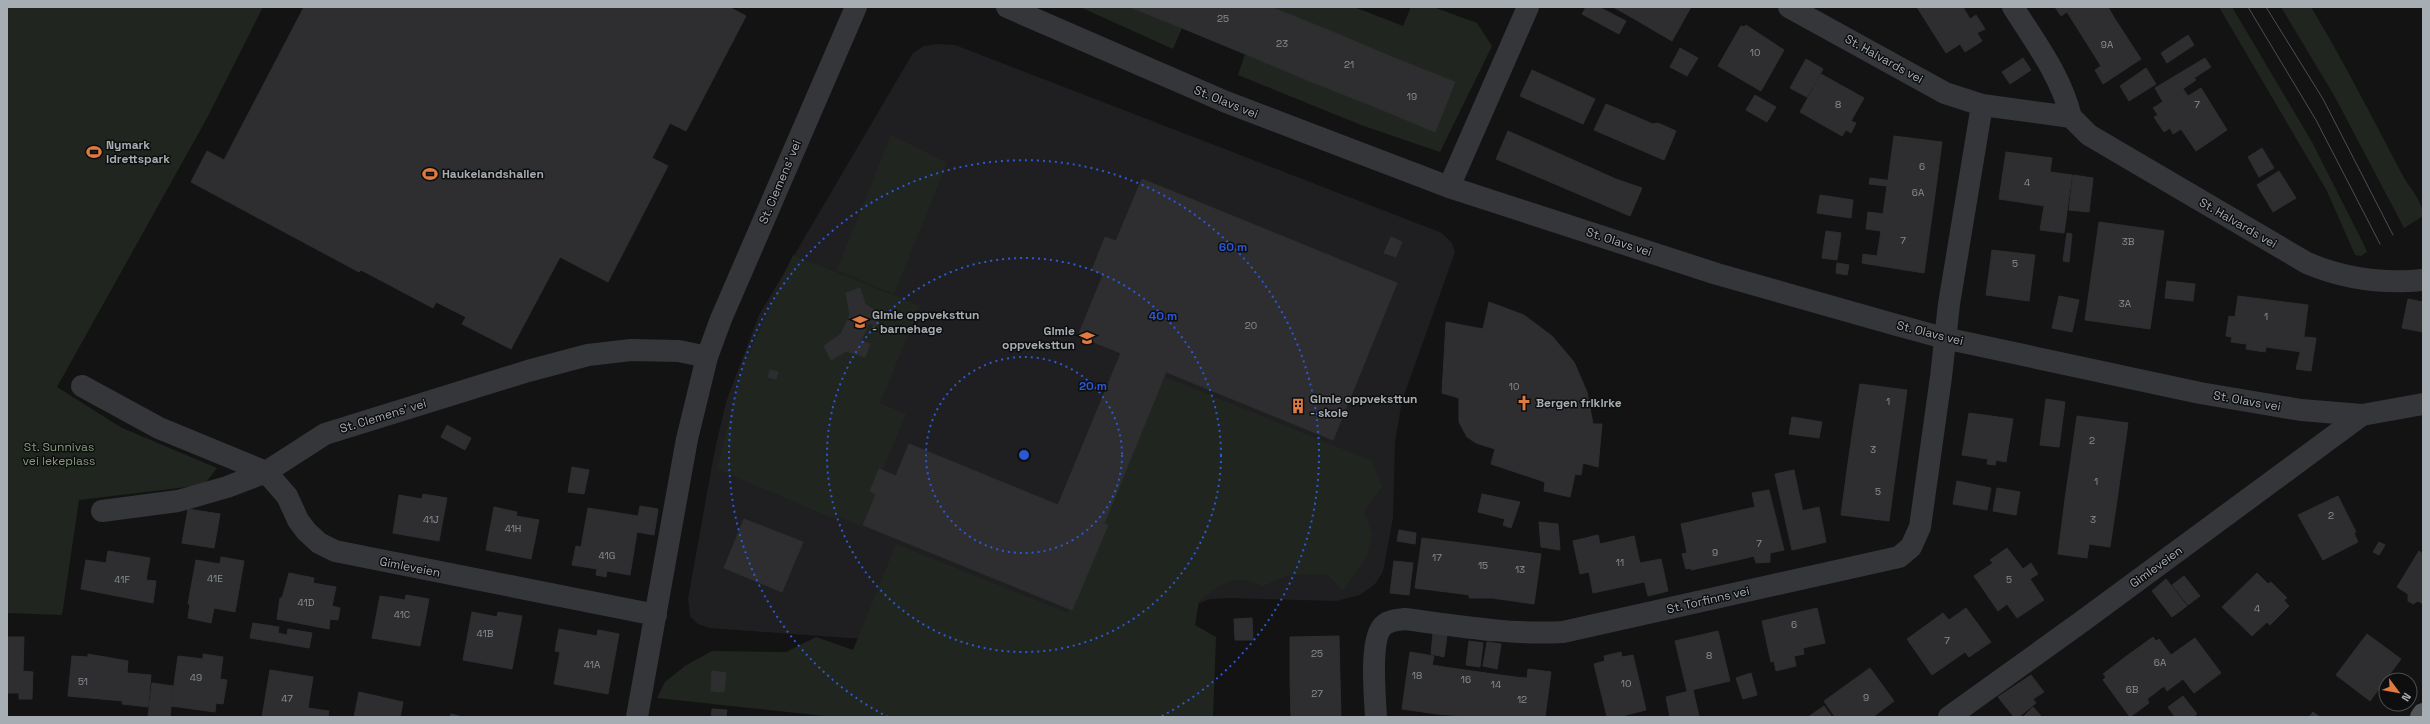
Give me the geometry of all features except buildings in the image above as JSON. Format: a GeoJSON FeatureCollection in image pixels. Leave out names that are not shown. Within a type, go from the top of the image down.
{"type":"FeatureCollection","features":[{"type":"Feature","properties":{"kind":"street","name":"St. Clemens' vei"},"geometry":{"type":"LineString","coordinates":[[656,615],[686,438],[707,357],[721,320],[856,7]]}},
{"type":"Feature","properties":{"kind":"street","name":"St. Olavs vei"},"geometry":{"type":"LineString","coordinates":[[1007,7],[1226,102],[1449,187],[1717,274],[1944,338],[2200,393],[2301,410],[2362,415],[2423,404]]}},
{"type":"Feature","properties":{"kind":"street"},"geometry":{"type":"LineString","coordinates":[[1449,187],[1528,7]]}},
{"type":"Feature","properties":{"kind":"street","name":"St. Halvards vei"},"geometry":{"type":"LineString","coordinates":[[1789,7],[1945,93],[1982,105],[2071,117]]}},
{"type":"Feature","properties":{"kind":"street","name":"St. Halvards vei"},"geometry":{"type":"LineString","coordinates":[[2013,7],[2055,73],[2067,100],[2071,117],[2088,135],[2307,263],[2342,276],[2380,282],[2423,280]]}},
{"type":"Feature","properties":{"kind":"street"},"geometry":{"type":"LineString","coordinates":[[1944,338],[1982,105]]}},
{"type":"Feature","properties":{"kind":"street","name":"St. Torfinns vei"},"geometry":{"type":"LineString","coordinates":[[1376,717],[1375,654],[1377,636],[1384,625],[1394,620],[1535,634],[1563,632],[1899,557],[1911,547],[1920,527],[1941,377],[1944,338]]}},
{"type":"Feature","properties":{"kind":"street","name":"St. Clemens' vei"},"geometry":{"type":"LineString","coordinates":[[266,472],[325,434],[528,371],[588,355],[632,350],[679,351],[707,357]]}},
{"type":"Feature","properties":{"kind":"street"},"geometry":{"type":"LineString","coordinates":[[82,386],[159,428],[266,472]]}},
{"type":"Feature","properties":{"kind":"street","name":"Gimleveien"},"geometry":{"type":"LineString","coordinates":[[1949,717],[2090,616],[2362,415]]}},
{"type":"Feature","properties":{"kind":"street"},"geometry":{"type":"LineString","coordinates":[[102,511],[178,501],[227,487],[266,472]]}},
{"type":"Feature","properties":{"kind":"street","name":"Gimleveien"},"geometry":{"type":"LineString","coordinates":[[266,472],[288,496],[298,520],[306,531],[319,543],[335,551],[656,615]]}},
{"type":"Feature","properties":{"kind":"street"},"geometry":{"type":"LineString","coordinates":[[637,717],[656,615]]}},
{"type":"Feature","properties":{"kind":"shaded area","name":"Gimle oppveksttun"},"geometry":{"type":"Polygon","coordinates":[[[938,44],[955,45],[1442,233],[1452,243],[1455,252],[1402,401],[1395,442],[1393,518],[1383,572],[1375,584],[1360,595],[1336,601],[1228,598],[1210,599],[1197,604],[947,645],[709,628],[698,624],[690,616],[688,599],[714,454],[726,402],[759,315],[913,53],[924,46],[938,44]]]}},
{"type":"Feature","properties":{"kind":"green space","name":"St. Sunnivas vei lekeplass"},"geometry":{"type":"Polygon","coordinates":[[[7,7],[263,7],[207,118],[57,387],[122,428],[217,468],[204,485],[79,500],[62,615],[7,613],[7,7]]]}},
{"type":"Feature","properties":{"kind":"green space"},"geometry":{"type":"Polygon","coordinates":[[[1080,7],[1130,7],[1182,28],[1173,49],[1080,7]]]}},
{"type":"Feature","properties":{"kind":"green space"},"geometry":{"type":"Polygon","coordinates":[[[1271,7],[1354,7],[1403,26],[1411,7],[1433,7],[1477,23],[1492,46],[1440,152],[1361,125],[1238,75],[1245,54],[1435,132],[1455,82],[1271,7]]]}},
{"type":"Feature","properties":{"kind":"green space"},"geometry":{"type":"Polygon","coordinates":[[[2219,7],[2232,7],[2312,142],[2364,245],[2367,252],[2361,256],[2355,255],[2327,191],[2219,7]]]}},
{"type":"Feature","properties":{"kind":"green space"},"geometry":{"type":"Polygon","coordinates":[[[2281,7],[2311,7],[2335,49],[2403,176],[2421,205],[2423,216],[2404,228],[2335,97],[2281,7]]]}},
{"type":"Feature","properties":{"kind":"green space"},"geometry":{"type":"Polygon","coordinates":[[[891,135],[947,163],[894,294],[837,270],[891,135]]]}},
{"type":"Feature","properties":{"kind":"green space"},"geometry":{"type":"Polygon","coordinates":[[[793,255],[920,306],[880,403],[906,414],[882,471],[879,469],[870,491],[876,494],[861,526],[837,516],[835,519],[717,469],[743,367],[793,255]]]}},
{"type":"Feature","properties":{"kind":"green space"},"geometry":{"type":"Polygon","coordinates":[[[1163,376],[1372,461],[1382,487],[1364,511],[1372,535],[1367,556],[1343,590],[1327,574],[1289,575],[1263,586],[1244,580],[1237,580],[1222,584],[1199,601],[1195,625],[1216,637],[1213,717],[834,717],[657,698],[665,682],[685,666],[712,651],[786,652],[816,637],[853,650],[896,544],[1068,613],[1163,376]]]}},
{"type":"Feature","properties":{"kind":"tram line"},"geometry":{"type":"LineString","coordinates":[[2248,7],[2316,120],[2380,244]]}},
{"type":"Feature","properties":{"kind":"tram line"},"geometry":{"type":"LineString","coordinates":[[2266,7],[2323,99],[2393,235]]}},
{"type":"Feature","properties":{"kind":"place","name":"Nymark idrettspark"},"geometry":{"type":"Point","coordinates":[94,152]}},
{"type":"Feature","properties":{"kind":"place","name":"Haukelandshallen"},"geometry":{"type":"Point","coordinates":[430,174]}},
{"type":"Feature","properties":{"kind":"place","name":"Gimle oppveksttun - barnehage"},"geometry":{"type":"Point","coordinates":[860,322]}},
{"type":"Feature","properties":{"kind":"place","name":"Gimle oppveksttun"},"geometry":{"type":"Point","coordinates":[1087,338]}},
{"type":"Feature","properties":{"kind":"place","name":"Bergen frikirke"},"geometry":{"type":"Point","coordinates":[1524,403]}},
{"type":"Feature","properties":{"kind":"place","name":"Gimle oppveksttun - skole"},"geometry":{"type":"Point","coordinates":[1298,406]}}]}
